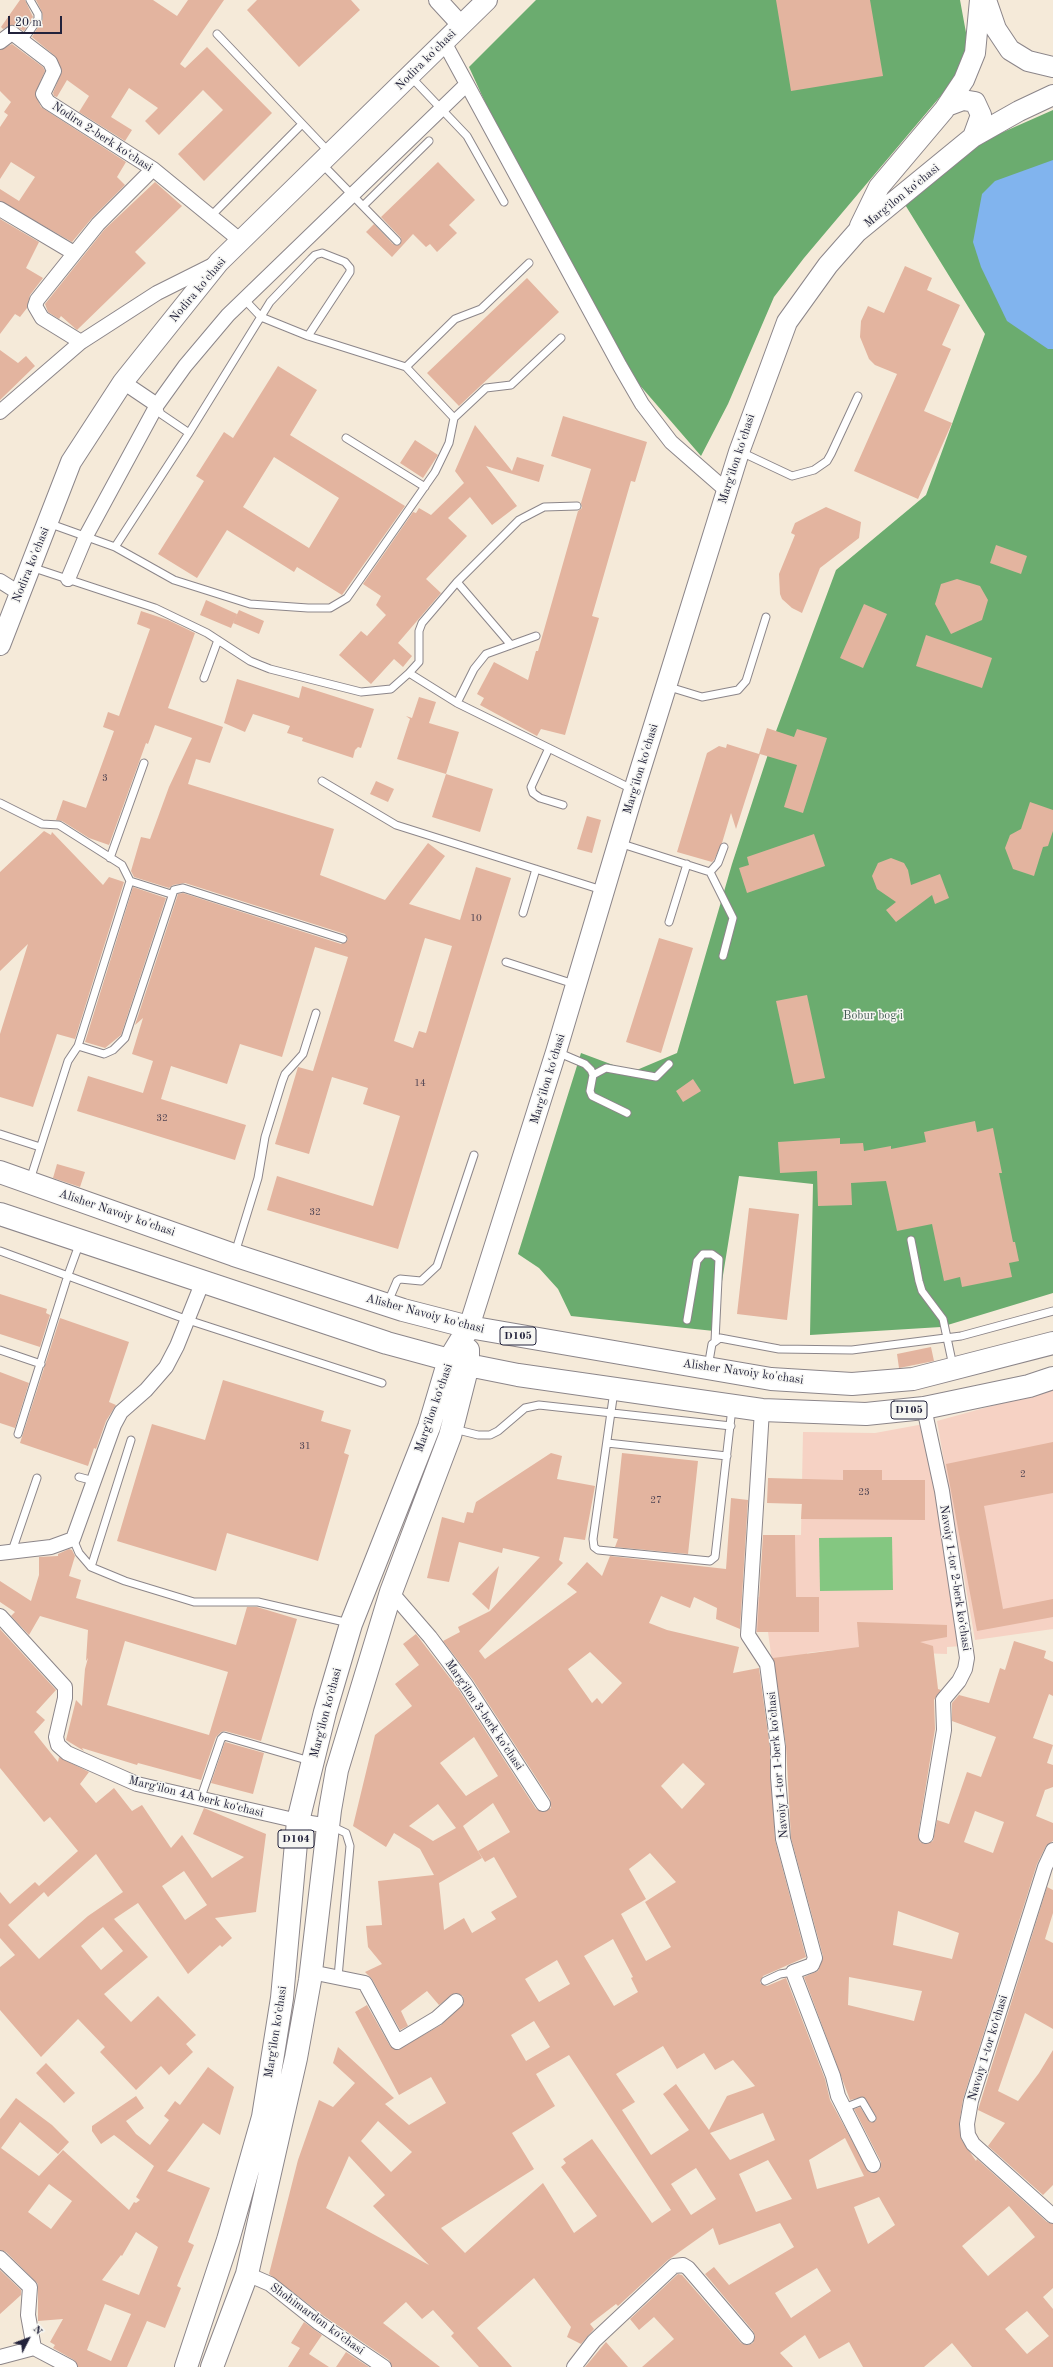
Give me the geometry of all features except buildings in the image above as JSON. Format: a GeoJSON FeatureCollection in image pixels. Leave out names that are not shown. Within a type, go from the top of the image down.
{"type":"FeatureCollection","features":[{"type":"Feature","properties":{"kind":"main road","name":"Nodira ko'chasi"},"geometry":{"type":"LineString","coordinates":[[0,645],[71,462],[123,382],[219,262],[488,0]]}},
{"type":"Feature","properties":{"kind":"main road"},"geometry":{"type":"LineString","coordinates":[[947,106],[964,80],[974,53],[980,0]]}},
{"type":"Feature","properties":{"kind":"main road"},"geometry":{"type":"LineString","coordinates":[[986,0],[996,29],[1010,50],[1028,61],[1053,67]]}},
{"type":"Feature","properties":{"kind":"main road","name":"Margʻilon koʻchasi"},"geometry":{"type":"LineString","coordinates":[[857,232],[974,137],[1019,111],[1053,95]]}},
{"type":"Feature","properties":{"kind":"main road"},"geometry":{"type":"LineString","coordinates":[[947,106],[963,100],[975,102],[981,115],[974,137]]}},
{"type":"Feature","properties":{"kind":"main road","name":"Margʻilon koʻchasi"},"geometry":{"type":"LineString","coordinates":[[857,232],[880,187],[947,106]]}},
{"type":"Feature","properties":{"kind":"main road","name":"Marg'ilon ko'chasi"},"geometry":{"type":"LineString","coordinates":[[469,1327],[556,1052],[634,790],[739,452],[788,322],[828,265],[857,232]]}},
{"type":"Feature","properties":{"kind":"main road","name":"Alisher Navoiy ko'chasi"},"geometry":{"type":"LineString","coordinates":[[0,1172],[234,1255],[387,1304],[469,1327],[708,1368],[772,1378],[866,1384],[913,1379],[954,1370],[1053,1343]]}},
{"type":"Feature","properties":{"kind":"main road","name":"D105"},"geometry":{"type":"LineString","coordinates":[[0,1214],[387,1343],[459,1363],[615,1389],[732,1416],[762,1410],[866,1414],[924,1408],[1029,1386],[1053,1378]]}},
{"type":"Feature","properties":{"kind":"main road","name":"Margʻilon koʻchasi"},"geometry":{"type":"LineString","coordinates":[[212,2367],[247,2274],[278,2146],[311,1972],[330,1810],[337,1770],[391,1592],[452,1429],[459,1363],[469,1327]]}},
{"type":"Feature","properties":{"kind":"main road","name":"Margʻilon koʻchasi"},"geometry":{"type":"LineString","coordinates":[[186,2367],[228,2240],[263,2117],[282,1998],[298,1821],[312,1762],[351,1624],[429,1427],[459,1363]]}},
{"type":"Feature","properties":{"kind":"main road"},"geometry":{"type":"LineString","coordinates":[[866,1384],[866,1414]]}},
{"type":"Feature","properties":{"kind":"street"},"geometry":{"type":"LineString","coordinates":[[438,0],[461,25]]}},
{"type":"Feature","properties":{"kind":"street","name":"Nodira 2-berk koʻchasi"},"geometry":{"type":"LineString","coordinates":[[0,42],[12,33],[54,66],[54,71],[43,94],[48,102],[153,169],[241,241]]}},
{"type":"Feature","properties":{"kind":"street"},"geometry":{"type":"LineString","coordinates":[[444,42],[642,404],[671,442],[727,491]]}},
{"type":"Feature","properties":{"kind":"street"},"geometry":{"type":"LineString","coordinates":[[68,580],[86,536],[157,405],[185,366],[228,315],[244,299],[467,84]]}},
{"type":"Feature","properties":{"kind":"street"},"geometry":{"type":"LineString","coordinates":[[81,342],[42,318],[35,306],[37,300],[98,224],[153,169]]}},
{"type":"Feature","properties":{"kind":"street"},"geometry":{"type":"LineString","coordinates":[[0,209],[74,253]]}},
{"type":"Feature","properties":{"kind":"street"},"geometry":{"type":"LineString","coordinates":[[0,412],[81,342],[157,293],[219,262]]}},
{"type":"Feature","properties":{"kind":"street"},"geometry":{"type":"LineString","coordinates":[[123,382],[157,405]]}},
{"type":"Feature","properties":{"kind":"street"},"geometry":{"type":"LineString","coordinates":[[0,581],[19,593]]}},
{"type":"Feature","properties":{"kind":"street"},"geometry":{"type":"LineString","coordinates":[[6,1552],[51,1547],[74,1539],[114,1425],[121,1412],[146,1390],[166,1366],[188,1320],[203,1281]]}},
{"type":"Feature","properties":{"kind":"street","name":"Navoiy 1-tor 2-berk koʻchasi"},"geometry":{"type":"LineString","coordinates":[[924,1408],[942,1490],[967,1658],[965,1669],[958,1681],[943,1700],[944,1730],[926,1836]]}},
{"type":"Feature","properties":{"kind":"street","name":"Navoiy 1-tor 1-berk koʻchasi"},"geometry":{"type":"LineString","coordinates":[[762,1410],[748,1635],[767,1664],[778,1747],[778,1777],[783,1839],[815,1958],[812,1965],[793,1972]]}},
{"type":"Feature","properties":{"kind":"street","name":"Margʻilon 3-berk koʻchasi"},"geometry":{"type":"LineString","coordinates":[[391,1592],[430,1637],[466,1684],[543,1804]]}},
{"type":"Feature","properties":{"kind":"street","name":"Margʻilon 4А berk koʻchasi"},"geometry":{"type":"LineString","coordinates":[[0,1616],[65,1687],[56,1737],[58,1745],[67,1753],[137,1784],[200,1800],[298,1821],[329,1826]]}},
{"type":"Feature","properties":{"kind":"street","name":"Navoiy 1-tor koʻchasi"},"geometry":{"type":"LineString","coordinates":[[1053,1850],[1045,1868],[971,2101],[967,2124],[968,2135],[973,2144],[1053,2216]]}},
{"type":"Feature","properties":{"kind":"street"},"geometry":{"type":"LineString","coordinates":[[311,1972],[363,1982],[368,1985],[397,2042],[437,2018],[456,2001]]}},
{"type":"Feature","properties":{"kind":"street"},"geometry":{"type":"LineString","coordinates":[[793,1972],[844,2108],[874,2165]]}},
{"type":"Feature","properties":{"kind":"street"},"geometry":{"type":"LineString","coordinates":[[0,2258],[30,2287],[28,2315],[34,2348]]}},
{"type":"Feature","properties":{"kind":"street"},"geometry":{"type":"LineString","coordinates":[[574,2367],[594,2341],[674,2266],[683,2265],[688,2268],[747,2337]]}},
{"type":"Feature","properties":{"kind":"street","name":"Shohimardon koʻchasi"},"geometry":{"type":"LineString","coordinates":[[247,2274],[270,2284],[319,2323],[384,2367]]}},
{"type":"Feature","properties":{"kind":"street"},"geometry":{"type":"LineString","coordinates":[[0,2356],[34,2348],[70,2367]]}},
{"type":"Feature","properties":{"kind":"lane"},"geometry":{"type":"LineString","coordinates":[[23,41],[38,19],[38,14],[30,0]]}},
{"type":"Feature","properties":{"kind":"lane"},"geometry":{"type":"LineString","coordinates":[[217,34],[302,124],[352,195],[397,241]]}},
{"type":"Feature","properties":{"kind":"lane"},"geometry":{"type":"LineString","coordinates":[[410,76],[467,136],[504,202]]}},
{"type":"Feature","properties":{"kind":"lane"},"geometry":{"type":"LineString","coordinates":[[211,216],[302,124]]}},
{"type":"Feature","properties":{"kind":"lane"},"geometry":{"type":"LineString","coordinates":[[363,206],[429,141]]}},
{"type":"Feature","properties":{"kind":"lane"},"geometry":{"type":"LineString","coordinates":[[388,161],[398,171]]}},
{"type":"Feature","properties":{"kind":"lane"},"geometry":{"type":"LineString","coordinates":[[115,547],[189,433],[270,302],[316,255],[322,253],[345,262],[350,268],[350,272],[308,336]]}},
{"type":"Feature","properties":{"kind":"lane"},"geometry":{"type":"LineString","coordinates":[[406,367],[455,319],[481,309],[529,263]]}},
{"type":"Feature","properties":{"kind":"lane"},"geometry":{"type":"LineString","coordinates":[[244,299],[261,317],[308,336],[406,367],[454,418]]}},
{"type":"Feature","properties":{"kind":"lane"},"geometry":{"type":"LineString","coordinates":[[48,523],[115,547],[174,580],[250,604],[330,608],[347,598],[435,472],[449,443],[454,418],[486,388],[512,385],[561,338]]}},
{"type":"Feature","properties":{"kind":"lane"},"geometry":{"type":"LineString","coordinates":[[739,452],[792,476],[814,470],[827,461],[858,396]]}},
{"type":"Feature","properties":{"kind":"lane"},"geometry":{"type":"LineString","coordinates":[[157,405],[160,414],[189,433]]}},
{"type":"Feature","properties":{"kind":"lane"},"geometry":{"type":"LineString","coordinates":[[346,438],[425,487]]}},
{"type":"Feature","properties":{"kind":"lane"},"geometry":{"type":"LineString","coordinates":[[31,567],[155,608],[218,640],[250,661],[270,669],[361,692],[391,689],[419,662],[419,631],[422,623],[457,582],[519,520],[544,507],[577,506]]}},
{"type":"Feature","properties":{"kind":"lane"},"geometry":{"type":"LineString","coordinates":[[457,582],[511,645]]}},
{"type":"Feature","properties":{"kind":"lane"},"geometry":{"type":"LineString","coordinates":[[666,686],[702,697],[738,690],[746,681],[766,616]]}},
{"type":"Feature","properties":{"kind":"lane"},"geometry":{"type":"LineString","coordinates":[[457,703],[479,660],[486,654],[536,636]]}},
{"type":"Feature","properties":{"kind":"lane"},"geometry":{"type":"LineString","coordinates":[[204,678],[218,640]]}},
{"type":"Feature","properties":{"kind":"lane"},"geometry":{"type":"LineString","coordinates":[[409,673],[457,703],[634,790]]}},
{"type":"Feature","properties":{"kind":"lane"},"geometry":{"type":"LineString","coordinates":[[549,748],[531,787],[533,793],[540,798],[563,805]]}},
{"type":"Feature","properties":{"kind":"lane"},"geometry":{"type":"LineString","coordinates":[[110,858],[144,763]]}},
{"type":"Feature","properties":{"kind":"lane"},"geometry":{"type":"LineString","coordinates":[[322,781],[396,825],[604,891]]}},
{"type":"Feature","properties":{"kind":"lane"},"geometry":{"type":"LineString","coordinates":[[0,803],[42,824],[59,825],[122,865],[130,880],[171,894]]}},
{"type":"Feature","properties":{"kind":"lane"},"geometry":{"type":"LineString","coordinates":[[619,843],[710,872],[734,918],[724,956]]}},
{"type":"Feature","properties":{"kind":"lane"},"geometry":{"type":"LineString","coordinates":[[710,872],[718,863],[724,847]]}},
{"type":"Feature","properties":{"kind":"lane"},"geometry":{"type":"LineString","coordinates":[[669,922],[687,864]]}},
{"type":"Feature","properties":{"kind":"lane"},"geometry":{"type":"LineString","coordinates":[[523,914],[536,870]]}},
{"type":"Feature","properties":{"kind":"lane"},"geometry":{"type":"LineString","coordinates":[[29,1182],[68,1061],[78,1046],[130,880]]}},
{"type":"Feature","properties":{"kind":"lane"},"geometry":{"type":"LineString","coordinates":[[78,1046],[104,1054],[113,1050],[125,1038],[171,894],[177,888],[183,888],[343,939]]}},
{"type":"Feature","properties":{"kind":"lane"},"geometry":{"type":"LineString","coordinates":[[506,962],[576,984]]}},
{"type":"Feature","properties":{"kind":"lane"},"geometry":{"type":"LineString","coordinates":[[234,1255],[258,1178],[265,1137],[282,1082],[285,1074],[303,1054],[316,1013]]}},
{"type":"Feature","properties":{"kind":"lane"},"geometry":{"type":"LineString","coordinates":[[556,1052],[585,1064],[593,1076],[590,1091],[592,1096],[627,1113]]}},
{"type":"Feature","properties":{"kind":"lane"},"geometry":{"type":"LineString","coordinates":[[593,1076],[606,1068],[656,1077],[670,1064]]}},
{"type":"Feature","properties":{"kind":"lane"},"geometry":{"type":"LineString","coordinates":[[0,1134],[40,1147]]}},
{"type":"Feature","properties":{"kind":"lane"},"geometry":{"type":"LineString","coordinates":[[387,1304],[397,1281],[400,1279],[421,1281],[437,1266],[474,1155]]}},
{"type":"Feature","properties":{"kind":"lane"},"geometry":{"type":"LineString","coordinates":[[911,1240],[922,1292],[943,1319],[954,1370]]}},
{"type":"Feature","properties":{"kind":"lane"},"geometry":{"type":"LineString","coordinates":[[18,1434],[68,1275],[81,1241]]}},
{"type":"Feature","properties":{"kind":"lane"},"geometry":{"type":"LineString","coordinates":[[0,1251],[188,1320],[382,1383]]}},
{"type":"Feature","properties":{"kind":"lane"},"geometry":{"type":"LineString","coordinates":[[687,1320],[697,1261],[703,1254],[712,1254],[719,1259],[715,1341]]}},
{"type":"Feature","properties":{"kind":"lane"},"geometry":{"type":"LineString","coordinates":[[708,1368],[712,1344],[720,1338],[734,1339],[779,1349],[852,1350],[948,1338],[1053,1311]]}},
{"type":"Feature","properties":{"kind":"lane"},"geometry":{"type":"LineString","coordinates":[[0,1350],[41,1364]]}},
{"type":"Feature","properties":{"kind":"lane"},"geometry":{"type":"LineString","coordinates":[[452,1429],[478,1435],[490,1435],[498,1431],[526,1408],[539,1405],[611,1413],[732,1416],[715,1557],[710,1561],[598,1550],[594,1546],[593,1538],[611,1413],[615,1389]]}},
{"type":"Feature","properties":{"kind":"lane"},"geometry":{"type":"LineString","coordinates":[[91,1567],[131,1440]]}},
{"type":"Feature","properties":{"kind":"lane"},"geometry":{"type":"LineString","coordinates":[[607,1443],[727,1456]]}},
{"type":"Feature","properties":{"kind":"lane"},"geometry":{"type":"LineString","coordinates":[[80,1477],[94,1481]]}},
{"type":"Feature","properties":{"kind":"lane"},"geometry":{"type":"LineString","coordinates":[[6,1552],[37,1478]]}},
{"type":"Feature","properties":{"kind":"lane"},"geometry":{"type":"LineString","coordinates":[[74,1539],[80,1553],[91,1567],[125,1582],[194,1602],[258,1602],[351,1624]]}},
{"type":"Feature","properties":{"kind":"lane"},"geometry":{"type":"LineString","coordinates":[[200,1800],[221,1740],[224,1736],[312,1762]]}},
{"type":"Feature","properties":{"kind":"lane"},"geometry":{"type":"LineString","coordinates":[[329,1826],[346,1833],[350,1846],[338,1977]]}},
{"type":"Feature","properties":{"kind":"lane"},"geometry":{"type":"LineString","coordinates":[[765,1981],[780,1974],[793,1972]]}},
{"type":"Feature","properties":{"kind":"lane"},"geometry":{"type":"LineString","coordinates":[[844,2108],[862,2101],[872,2118]]}},
{"type":"Feature","properties":{"kind":"shaded area"},"geometry":{"type":"Polygon","coordinates":[[[1053,1389],[1053,1629],[975,1640],[937,1421],[1053,1389]]]}},
{"type":"Feature","properties":{"kind":"shaded area"},"geometry":{"type":"Polygon","coordinates":[[[924,1424],[962,1646],[947,1647],[947,1654],[833,1650],[807,1653],[810,1671],[774,1676],[768,1632],[754,1632],[754,1597],[764,1597],[763,1535],[801,1535],[803,1432],[875,1433],[924,1424]]]}},
{"type":"Feature","properties":{"kind":"green space"},"geometry":{"type":"Polygon","coordinates":[[[536,0],[960,0],[969,49],[960,73],[804,258],[774,297],[728,404],[701,456],[637,382],[559,244],[490,113],[469,67],[536,0]]]}},
{"type":"Feature","properties":{"kind":"green space","name":"Bobur bog'i"},"geometry":{"type":"Polygon","coordinates":[[[1053,110],[1053,1293],[941,1327],[810,1335],[813,1184],[739,1176],[714,1331],[571,1316],[558,1289],[539,1268],[518,1254],[581,1053],[632,1072],[677,1053],[732,864],[772,742],[836,570],[926,495],[985,334],[904,203],[983,141],[1053,110]]]}},
{"type":"Feature","properties":{"kind":"green space"},"geometry":{"type":"Polygon","coordinates":[[[892,1537],[893,1590],[820,1591],[819,1538],[892,1537]]]}},
{"type":"Feature","properties":{"kind":"water"},"geometry":{"type":"Polygon","coordinates":[[[1053,160],[1053,349],[1048,349],[1007,321],[981,267],[973,242],[982,194],[995,181],[1053,160]]]}}]}
